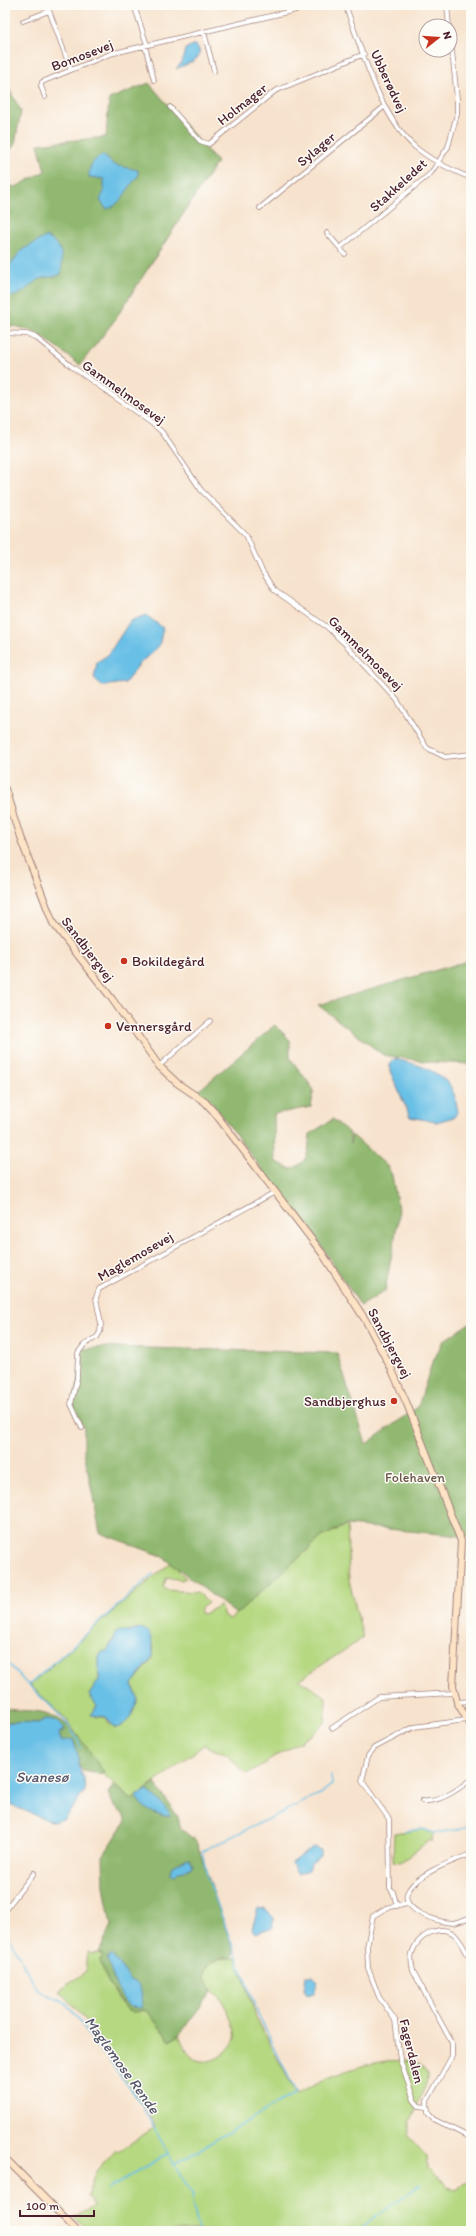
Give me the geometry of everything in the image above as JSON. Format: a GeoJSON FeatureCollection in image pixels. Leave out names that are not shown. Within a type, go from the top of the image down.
{"type":"FeatureCollection","features":[{"type":"Feature","properties":{"kind":"street"},"geometry":{"type":"LineString","coordinates":[[47,5],[71,70]]}},
{"type":"Feature","properties":{"kind":"street"},"geometry":{"type":"LineString","coordinates":[[134,5],[146,45],[154,80]]}},
{"type":"Feature","properties":{"kind":"street","name":"Bomosevej"},"geometry":{"type":"LineString","coordinates":[[46,97],[42,82],[110,54],[317,5]]}},
{"type":"Feature","properties":{"kind":"street","name":"Ubberødvej"},"geometry":{"type":"LineString","coordinates":[[345,5],[385,106],[406,137],[438,163],[471,178]]}},
{"type":"Feature","properties":{"kind":"street"},"geometry":{"type":"LineString","coordinates":[[447,5],[449,18]]}},
{"type":"Feature","properties":{"kind":"street"},"geometry":{"type":"LineString","coordinates":[[23,21],[50,11]]}},
{"type":"Feature","properties":{"kind":"street"},"geometry":{"type":"LineString","coordinates":[[204,32],[214,71]]}},
{"type":"Feature","properties":{"kind":"street","name":"Holmager"},"geometry":{"type":"LineString","coordinates":[[170,107],[200,141],[209,144],[275,91],[364,54]]}},
{"type":"Feature","properties":{"kind":"street","name":"Stakkeledet"},"geometry":{"type":"LineString","coordinates":[[340,248],[420,183],[438,163],[448,147],[457,114],[453,58]]}},
{"type":"Feature","properties":{"kind":"street","name":"Sylager"},"geometry":{"type":"LineString","coordinates":[[260,208],[385,106]]}},
{"type":"Feature","properties":{"kind":"street"},"geometry":{"type":"LineString","coordinates":[[327,233],[345,254]]}},
{"type":"Feature","properties":{"kind":"street","name":"Gammelmosevej"},"geometry":{"type":"LineString","coordinates":[[5,333],[21,333],[35,338],[162,432],[201,490],[246,535],[262,571],[274,590],[327,627],[343,642],[397,700],[427,748],[445,756],[471,754]]}},
{"type":"Feature","properties":{"kind":"street","name":"Sandbjergvej"},"geometry":{"type":"LineString","coordinates":[[5,789],[20,837],[53,923],[112,999],[159,1066],[177,1083],[205,1102],[214,1112],[322,1253],[360,1310],[382,1350],[407,1404],[458,1530],[462,1554],[454,1693],[466,1720],[471,1726]]}},
{"type":"Feature","properties":{"kind":"street"},"geometry":{"type":"LineString","coordinates":[[159,1066],[210,1021]]}},
{"type":"Feature","properties":{"kind":"street","name":"Maglemosevej"},"geometry":{"type":"LineString","coordinates":[[82,1428],[71,1404],[77,1378],[78,1353],[84,1345],[97,1337],[100,1332],[101,1324],[96,1298],[99,1289],[275,1192]]}},
{"type":"Feature","properties":{"kind":"street"},"geometry":{"type":"LineString","coordinates":[[332,1728],[379,1697],[454,1693]]}},
{"type":"Feature","properties":{"kind":"street"},"geometry":{"type":"LineString","coordinates":[[457,1702],[471,1701]]}},
{"type":"Feature","properties":{"kind":"street"},"geometry":{"type":"LineString","coordinates":[[397,1906],[394,1892],[390,1888],[389,1819],[362,1781],[368,1756],[374,1748],[414,1727],[466,1720]]}},
{"type":"Feature","properties":{"kind":"street"},"geometry":{"type":"LineString","coordinates":[[422,1801],[436,1799],[449,1794],[471,1779]]}},
{"type":"Feature","properties":{"kind":"street"},"geometry":{"type":"LineString","coordinates":[[471,1854],[434,1869],[411,1887],[406,1898],[407,1903],[414,1911],[443,1921],[454,1923],[471,1917]]}},
{"type":"Feature","properties":{"kind":"street"},"geometry":{"type":"LineString","coordinates":[[5,1910],[34,1873]]}},
{"type":"Feature","properties":{"kind":"street","name":"Fagerdalen"},"geometry":{"type":"LineString","coordinates":[[407,1903],[380,1910],[373,1916],[367,1948],[368,1968],[379,1997],[395,2020],[400,2060],[414,2100],[419,2106],[426,2107]]}},
{"type":"Feature","properties":{"kind":"street"},"geometry":{"type":"LineString","coordinates":[[471,1960],[454,1935],[439,1930],[430,1932],[422,1938],[412,1953],[411,1962],[413,1971],[452,2043],[453,2050],[452,2056],[427,2101],[426,2107],[433,2119],[471,2138]]}},
{"type":"Feature","properties":{"kind":"street"},"geometry":{"type":"LineString","coordinates":[[5,2158],[77,2231]]}},
{"type":"Feature","properties":{"kind":"green space"},"geometry":{"type":"Polygon","coordinates":[[[5,82],[21,111],[15,144],[5,157],[5,82]]]}},
{"type":"Feature","properties":{"kind":"green space"},"geometry":{"type":"Polygon","coordinates":[[[149,83],[217,162],[114,321],[80,365],[54,345],[35,333],[16,326],[5,326],[5,185],[16,187],[45,171],[38,144],[106,137],[109,99],[149,83]]]}},
{"type":"Feature","properties":{"kind":"green space"},"geometry":{"type":"Polygon","coordinates":[[[471,960],[471,1064],[430,1062],[383,1055],[318,1005],[471,960]]]}},
{"type":"Feature","properties":{"kind":"green space"},"geometry":{"type":"Polygon","coordinates":[[[275,1025],[290,1040],[290,1058],[314,1090],[311,1107],[274,1114],[275,1161],[291,1169],[297,1166],[306,1156],[310,1134],[333,1119],[350,1134],[350,1144],[352,1135],[387,1166],[392,1175],[399,1215],[385,1291],[361,1306],[308,1226],[269,1179],[208,1097],[197,1092],[275,1025]]]}},
{"type":"Feature","properties":{"kind":"green space","name":"Folehaven"},"geometry":{"type":"Polygon","coordinates":[[[471,1322],[471,1537],[347,1525],[323,1536],[236,1614],[162,1556],[100,1533],[84,1451],[84,1428],[73,1404],[78,1383],[82,1349],[109,1347],[337,1353],[366,1444],[418,1407],[431,1366],[443,1341],[471,1322]]]}},
{"type":"Feature","properties":{"kind":"green space"},"geometry":{"type":"Polygon","coordinates":[[[347,1525],[349,1580],[363,1638],[299,1680],[326,1697],[325,1723],[311,1735],[247,1774],[227,1755],[204,1745],[132,1800],[102,1773],[66,1719],[30,1685],[120,1605],[175,1559],[179,1572],[186,1578],[181,1580],[167,1577],[163,1587],[166,1590],[197,1592],[208,1603],[201,1608],[200,1613],[203,1614],[220,1605],[224,1616],[230,1619],[323,1536],[347,1525]],[[136,1628],[114,1638],[107,1651],[102,1652],[99,1661],[99,1680],[89,1695],[97,1705],[95,1709],[96,1717],[106,1717],[110,1725],[130,1717],[137,1695],[132,1684],[152,1660],[154,1646],[136,1628]]]}},
{"type":"Feature","properties":{"kind":"green space"},"geometry":{"type":"Polygon","coordinates":[[[5,1708],[45,1713],[64,1722],[79,1737],[104,1772],[100,1774],[83,1771],[61,1741],[59,1733],[65,1730],[46,1719],[38,1723],[5,1722],[5,1708]]]}},
{"type":"Feature","properties":{"kind":"green space"},"geometry":{"type":"Polygon","coordinates":[[[155,1783],[178,1817],[181,1829],[196,1841],[234,1952],[231,1958],[220,1958],[206,1967],[204,1977],[212,1991],[179,2035],[170,2041],[148,2012],[143,2010],[133,2012],[127,2009],[109,1984],[100,1962],[103,1955],[99,1953],[111,1925],[104,1887],[103,1856],[126,1821],[123,1814],[114,1806],[108,1793],[114,1785],[132,1800],[155,1783]]]}},
{"type":"Feature","properties":{"kind":"green space"},"geometry":{"type":"Polygon","coordinates":[[[423,1829],[433,1833],[432,1842],[430,1840],[401,1862],[393,1861],[394,1833],[423,1829]]]}},
{"type":"Feature","properties":{"kind":"green space"},"geometry":{"type":"Polygon","coordinates":[[[88,1951],[91,1954],[99,1953],[103,1955],[103,1970],[117,1997],[126,2008],[132,2012],[148,2012],[170,2041],[179,2035],[184,2047],[192,2057],[204,2061],[211,2061],[223,2054],[232,2045],[235,2039],[232,2023],[226,2008],[220,1998],[208,1985],[204,1976],[205,1970],[208,1965],[216,1960],[237,1958],[256,2017],[296,2094],[325,2079],[365,2065],[385,2061],[404,2061],[419,2065],[429,2076],[411,2121],[408,2136],[427,2157],[428,2168],[448,2187],[456,2189],[471,2180],[471,2231],[88,2231],[75,2218],[94,2205],[87,2196],[96,2171],[116,2149],[119,2151],[155,2127],[148,2112],[83,2016],[59,1991],[85,1972],[87,1967],[88,1951]]]}},
{"type":"Feature","properties":{"kind":"water"},"geometry":{"type":"Polygon","coordinates":[[[196,45],[199,50],[198,57],[190,63],[176,69],[182,62],[185,49],[196,45]]]}},
{"type":"Feature","properties":{"kind":"water"},"geometry":{"type":"Polygon","coordinates":[[[103,155],[114,165],[138,170],[138,176],[124,196],[116,204],[106,209],[100,200],[104,191],[104,179],[89,177],[89,170],[92,164],[96,159],[103,155]]]}},
{"type":"Feature","properties":{"kind":"water"},"geometry":{"type":"Polygon","coordinates":[[[45,237],[55,243],[58,247],[62,257],[61,274],[40,279],[15,296],[5,295],[5,271],[22,250],[45,237]]]}},
{"type":"Feature","properties":{"kind":"water"},"geometry":{"type":"Polygon","coordinates":[[[146,615],[163,628],[159,646],[140,663],[125,683],[102,686],[94,679],[97,662],[108,655],[130,621],[146,615]]]}},
{"type":"Feature","properties":{"kind":"water"},"geometry":{"type":"Polygon","coordinates":[[[395,1059],[426,1068],[446,1081],[451,1087],[458,1111],[454,1117],[436,1122],[410,1117],[390,1071],[390,1064],[395,1059]]]}},
{"type":"Feature","properties":{"kind":"water"},"geometry":{"type":"Polygon","coordinates":[[[139,1628],[144,1629],[150,1635],[153,1657],[132,1684],[138,1698],[133,1712],[123,1725],[115,1728],[106,1717],[91,1715],[97,1706],[89,1695],[99,1680],[99,1657],[102,1652],[107,1651],[114,1640],[115,1634],[119,1631],[130,1632],[139,1628]]]}},
{"type":"Feature","properties":{"kind":"water","name":"Svanesø"},"geometry":{"type":"Polygon","coordinates":[[[46,1719],[57,1722],[65,1730],[59,1733],[61,1741],[73,1739],[79,1758],[78,1765],[84,1779],[85,1791],[64,1819],[53,1822],[5,1803],[5,1722],[38,1723],[46,1719]]]}},
{"type":"Feature","properties":{"kind":"water"},"geometry":{"type":"Polygon","coordinates":[[[147,1790],[161,1802],[171,1815],[167,1816],[156,1814],[142,1805],[137,1796],[147,1790]]]}},
{"type":"Feature","properties":{"kind":"water"},"geometry":{"type":"Polygon","coordinates":[[[313,1847],[321,1850],[321,1856],[311,1863],[309,1870],[297,1874],[292,1863],[313,1847]]]}},
{"type":"Feature","properties":{"kind":"water"},"geometry":{"type":"Polygon","coordinates":[[[188,1858],[193,1865],[189,1869],[179,1871],[174,1876],[170,1873],[172,1866],[188,1858]]]}},
{"type":"Feature","properties":{"kind":"water"},"geometry":{"type":"Polygon","coordinates":[[[258,1908],[266,1910],[274,1918],[273,1927],[255,1933],[252,1929],[258,1908]]]}},
{"type":"Feature","properties":{"kind":"water"},"geometry":{"type":"Polygon","coordinates":[[[111,1954],[130,1979],[138,1984],[141,1991],[142,2008],[131,2007],[118,1990],[107,1959],[111,1954]]]}},
{"type":"Feature","properties":{"kind":"water"},"geometry":{"type":"Polygon","coordinates":[[[306,1976],[313,1976],[318,1981],[314,1993],[307,1995],[304,1990],[306,1976]]]}},
{"type":"Feature","properties":{"kind":"waterway"},"geometry":{"type":"LineString","coordinates":[[5,1660],[27,1684],[30,1684],[153,1574]]}},
{"type":"Feature","properties":{"kind":"waterway"},"geometry":{"type":"LineString","coordinates":[[27,1684],[65,1721],[81,1748]]}},
{"type":"Feature","properties":{"kind":"waterway"},"geometry":{"type":"LineString","coordinates":[[175,2164],[296,2092],[257,2012],[207,1876],[202,1851],[322,1793],[332,1784],[331,1775]]}},
{"type":"Feature","properties":{"kind":"waterway"},"geometry":{"type":"LineString","coordinates":[[405,1831],[423,1829],[433,1833],[462,1829],[471,1823]]}},
{"type":"Feature","properties":{"kind":"waterway","name":"Maglemose Rende"},"geometry":{"type":"LineString","coordinates":[[5,1930],[37,1990],[65,2002],[78,2018],[96,2047],[106,2056],[138,2099],[184,2182],[192,2193],[191,2201],[198,2231]]}},
{"type":"Feature","properties":{"kind":"waterway"},"geometry":{"type":"LineString","coordinates":[[107,2190],[169,2153]]}},
{"type":"Feature","properties":{"kind":"waterway"},"geometry":{"type":"LineString","coordinates":[[357,2231],[420,2184]]}},
{"type":"Feature","properties":{"kind":"place","name":"Bokildegård"},"geometry":{"type":"Point","coordinates":[124,961]}},
{"type":"Feature","properties":{"kind":"place","name":"Vennersgård"},"geometry":{"type":"Point","coordinates":[108,1026]}},
{"type":"Feature","properties":{"kind":"place","name":"Sandbjerghus"},"geometry":{"type":"Point","coordinates":[394,1401]}}]}
